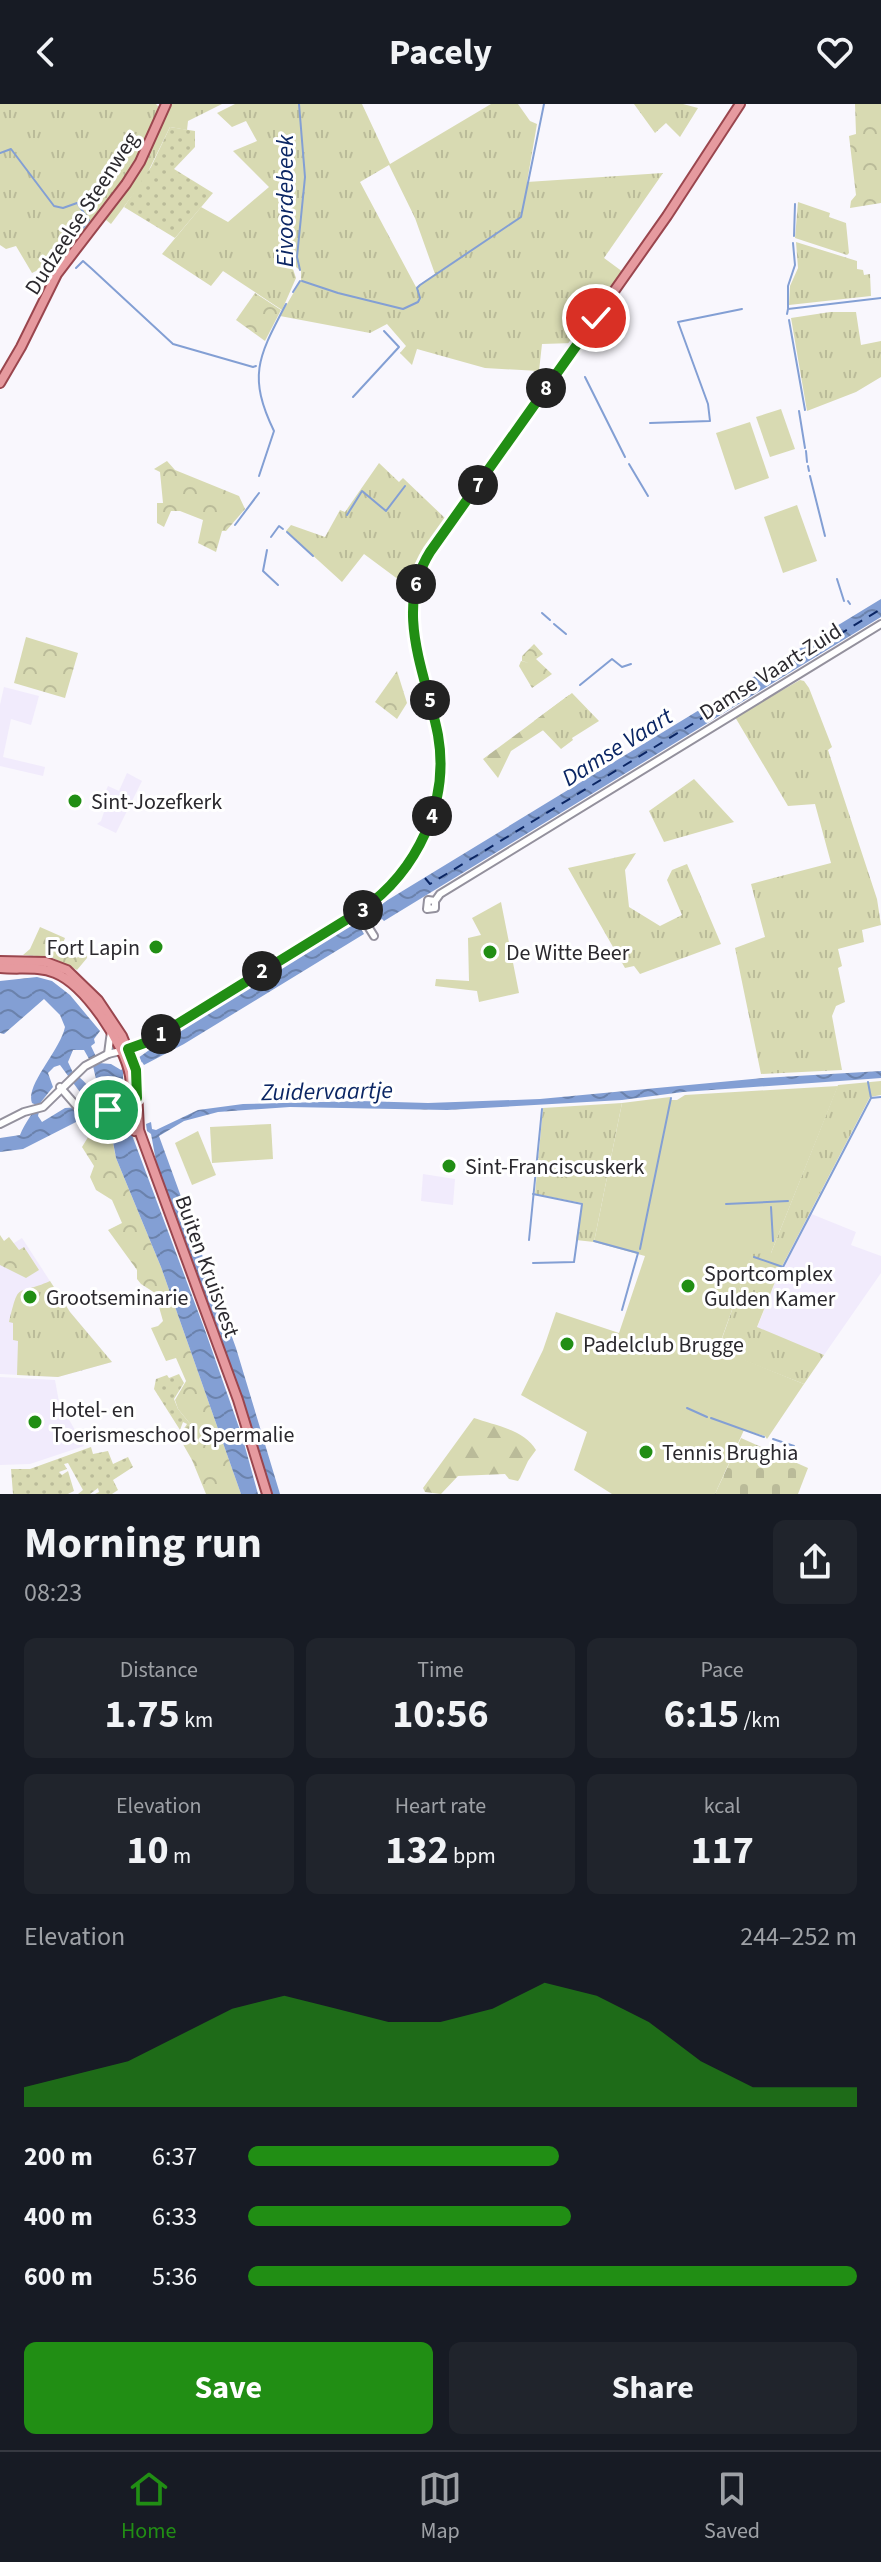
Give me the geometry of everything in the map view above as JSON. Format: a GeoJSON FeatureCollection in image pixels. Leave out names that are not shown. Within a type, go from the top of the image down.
{"type":"FeatureCollection","features":[{"type":"Feature","properties":{"kind":"main road","name":"Dudzeelse Steenweg"},"geometry":{"type":"LineString","coordinates":[[0,383],[12,366],[57,274],[140,162],[166,104]]}},
{"type":"Feature","properties":{"kind":"main road"},"geometry":{"type":"LineString","coordinates":[[124,1050],[150,1041],[359,912],[383,893],[404,870],[431,819],[438,790],[438,735],[411,615],[415,589],[430,552],[667,216],[740,104]]}},
{"type":"Feature","properties":{"kind":"main road"},"geometry":{"type":"LineString","coordinates":[[0,961],[46,962],[67,970],[105,1009],[124,1050]]}},
{"type":"Feature","properties":{"kind":"main road"},"geometry":{"type":"LineString","coordinates":[[0,968],[41,970],[65,978],[92,1006],[124,1050]]}},
{"type":"Feature","properties":{"kind":"main road","name":"Buiten Kruisvest"},"geometry":{"type":"LineString","coordinates":[[124,1050],[131,1067],[133,1127],[235,1401],[265,1494]]}},
{"type":"Feature","properties":{"kind":"street","name":"Damse Vaart-Zuid"},"geometry":{"type":"LineString","coordinates":[[435,901],[447,890],[881,624]]}},
{"type":"Feature","properties":{"kind":"street"},"geometry":{"type":"LineString","coordinates":[[359,912],[374,936]]}},
{"type":"Feature","properties":{"kind":"street"},"geometry":{"type":"LineString","coordinates":[[108,1054],[111,1031]]}},
{"type":"Feature","properties":{"kind":"street"},"geometry":{"type":"LineString","coordinates":[[0,1124],[25,1111],[40,1108],[60,1087],[94,1061],[124,1050]]}},
{"type":"Feature","properties":{"kind":"street"},"geometry":{"type":"LineString","coordinates":[[60,1087],[83,1113],[112,1108],[133,1100]]}},
{"type":"Feature","properties":{"kind":"shaded area"},"geometry":{"type":"Polygon","coordinates":[[[4,687],[39,696],[31,725],[11,719],[3,757],[45,767],[43,776],[0,766],[0,705],[4,687]]]}},
{"type":"Feature","properties":{"kind":"shaded area"},"geometry":{"type":"Polygon","coordinates":[[[127,773],[142,781],[116,833],[97,824],[107,803],[102,800],[108,786],[119,791],[127,773]]]}},
{"type":"Feature","properties":{"kind":"shaded area"},"geometry":{"type":"Polygon","coordinates":[[[423,1174],[455,1179],[453,1205],[421,1201],[423,1174]]]}},
{"type":"Feature","properties":{"kind":"shaded area"},"geometry":{"type":"Polygon","coordinates":[[[809,1213],[856,1232],[851,1245],[881,1256],[881,1273],[824,1355],[757,1328],[779,1272],[809,1213]]]}},
{"type":"Feature","properties":{"kind":"shaded area","name":"Grootseminarie"},"geometry":{"type":"Polygon","coordinates":[[[22,1238],[70,1312],[112,1362],[58,1377],[0,1374],[0,1252],[22,1238]]]}},
{"type":"Feature","properties":{"kind":"shaded area","name":"Hotel- en Toerismeschool Spermalie"},"geometry":{"type":"Polygon","coordinates":[[[0,1377],[55,1380],[59,1402],[84,1446],[30,1464],[0,1465],[0,1377]]]}},
{"type":"Feature","properties":{"kind":"green space"},"geometry":{"type":"Polygon","coordinates":[[[0,104],[156,104],[163,111],[166,104],[222,104],[188,121],[187,130],[170,127],[144,180],[111,224],[101,216],[91,223],[55,272],[44,267],[32,273],[16,246],[6,249],[0,245],[0,104]]]}},
{"type":"Feature","properties":{"kind":"green space"},"geometry":{"type":"Polygon","coordinates":[[[235,104],[362,104],[390,164],[491,104],[518,104],[530,121],[537,124],[527,182],[663,173],[604,258],[623,272],[602,302],[586,295],[579,308],[592,316],[574,343],[542,344],[539,371],[485,368],[417,349],[412,365],[400,353],[406,346],[387,324],[370,333],[280,316],[301,280],[301,271],[291,263],[296,278],[282,310],[223,271],[211,286],[162,254],[201,207],[228,222],[269,187],[233,151],[257,141],[246,121],[232,127],[217,113],[235,104]],[[389,165],[360,182],[416,287],[435,274],[415,218],[389,165]]]}},
{"type":"Feature","properties":{"kind":"green space"},"geometry":{"type":"Polygon","coordinates":[[[634,104],[683,104],[698,108],[680,137],[666,123],[655,133],[634,104]]]}},
{"type":"Feature","properties":{"kind":"green space"},"geometry":{"type":"Polygon","coordinates":[[[855,104],[881,104],[881,203],[850,208],[856,195],[849,136],[856,134],[855,104]]]}},
{"type":"Feature","properties":{"kind":"green space"},"geometry":{"type":"Polygon","coordinates":[[[170,127],[195,131],[195,147],[174,169],[213,193],[175,238],[124,207],[151,167],[170,127]]]}},
{"type":"Feature","properties":{"kind":"green space"},"geometry":{"type":"Polygon","coordinates":[[[798,202],[830,213],[829,217],[846,223],[847,255],[795,238],[798,202]]]}},
{"type":"Feature","properties":{"kind":"green space"},"geometry":{"type":"Polygon","coordinates":[[[796,242],[857,261],[857,269],[863,270],[864,275],[870,274],[871,296],[789,305],[790,286],[798,268],[796,242]]]}},
{"type":"Feature","properties":{"kind":"green space"},"geometry":{"type":"Polygon","coordinates":[[[255,293],[281,310],[265,341],[236,320],[255,293]]]}},
{"type":"Feature","properties":{"kind":"green space"},"geometry":{"type":"Polygon","coordinates":[[[856,312],[861,345],[881,341],[881,377],[856,392],[807,411],[791,318],[856,312]]]}},
{"type":"Feature","properties":{"kind":"green space"},"geometry":{"type":"Polygon","coordinates":[[[781,409],[795,449],[770,457],[756,417],[781,409]]]}},
{"type":"Feature","properties":{"kind":"green space"},"geometry":{"type":"Polygon","coordinates":[[[750,422],[769,478],[735,490],[716,433],[750,422]]]}},
{"type":"Feature","properties":{"kind":"green space"},"geometry":{"type":"Polygon","coordinates":[[[167,461],[175,470],[239,496],[245,509],[226,531],[222,531],[216,552],[198,543],[203,520],[180,511],[171,511],[164,527],[157,523],[157,503],[163,503],[160,472],[154,469],[167,461]]]}},
{"type":"Feature","properties":{"kind":"green space"},"geometry":{"type":"Polygon","coordinates":[[[379,463],[399,482],[403,478],[447,520],[397,591],[399,580],[364,554],[342,582],[286,531],[291,525],[325,537],[340,510],[345,512],[379,463]]]}},
{"type":"Feature","properties":{"kind":"green space"},"geometry":{"type":"Polygon","coordinates":[[[797,505],[817,561],[783,573],[764,517],[797,505]]]}},
{"type":"Feature","properties":{"kind":"green space"},"geometry":{"type":"Polygon","coordinates":[[[26,637],[78,653],[65,698],[14,683],[26,637]]]}},
{"type":"Feature","properties":{"kind":"green space"},"geometry":{"type":"Polygon","coordinates":[[[534,644],[543,654],[536,659],[552,674],[532,688],[519,666],[521,661],[529,663],[522,661],[522,656],[534,644]]]}},
{"type":"Feature","properties":{"kind":"green space"},"geometry":{"type":"Polygon","coordinates":[[[397,671],[407,703],[397,719],[375,702],[397,671]]]}},
{"type":"Feature","properties":{"kind":"green space"},"geometry":{"type":"Polygon","coordinates":[[[800,680],[809,688],[832,747],[828,750],[877,899],[881,925],[862,930],[864,942],[838,949],[842,966],[838,968],[845,1002],[836,1006],[832,1016],[842,1070],[761,1074],[735,948],[765,937],[751,884],[831,863],[815,804],[788,806],[735,717],[800,680]]]}},
{"type":"Feature","properties":{"kind":"green space"},"geometry":{"type":"Polygon","coordinates":[[[572,693],[599,721],[561,749],[534,721],[572,693]]]}},
{"type":"Feature","properties":{"kind":"green space"},"geometry":{"type":"Polygon","coordinates":[[[569,695],[579,707],[511,751],[498,778],[483,759],[569,695]]]}},
{"type":"Feature","properties":{"kind":"green space"},"geometry":{"type":"Polygon","coordinates":[[[694,779],[734,822],[664,842],[649,811],[694,779]]]}},
{"type":"Feature","properties":{"kind":"green space"},"geometry":{"type":"Polygon","coordinates":[[[636,853],[625,870],[629,907],[660,926],[682,915],[667,880],[672,870],[687,864],[721,944],[640,974],[634,966],[625,968],[568,868],[636,853]]]}},
{"type":"Feature","properties":{"kind":"green space","name":"De Witte Beer"},"geometry":{"type":"Polygon","coordinates":[[[501,902],[519,993],[479,1002],[477,991],[435,986],[436,979],[469,981],[468,938],[481,935],[472,918],[501,902]]]}},
{"type":"Feature","properties":{"kind":"green space"},"geometry":{"type":"Polygon","coordinates":[[[40,927],[65,938],[61,948],[77,958],[82,951],[87,954],[77,970],[51,957],[23,955],[30,949],[40,927]]]}},
{"type":"Feature","properties":{"kind":"green space"},"geometry":{"type":"Polygon","coordinates":[[[881,1081],[881,1095],[870,1097],[779,1272],[757,1327],[824,1355],[804,1384],[718,1350],[752,1253],[771,1253],[838,1085],[881,1081]]]}},
{"type":"Feature","properties":{"kind":"green space","name":"Sportcomplex Gulden Kamer"},"geometry":{"type":"Polygon","coordinates":[[[838,1086],[771,1253],[752,1254],[718,1349],[804,1384],[767,1439],[744,1430],[715,1494],[612,1494],[574,1470],[587,1432],[521,1395],[543,1350],[556,1312],[619,1333],[645,1256],[594,1242],[622,1103],[670,1097],[670,1100],[677,1100],[685,1095],[838,1086]]]}},
{"type":"Feature","properties":{"kind":"green space"},"geometry":{"type":"Polygon","coordinates":[[[622,1103],[594,1242],[576,1240],[582,1203],[535,1194],[543,1108],[622,1103]]]}},
{"type":"Feature","properties":{"kind":"green space"},"geometry":{"type":"Polygon","coordinates":[[[108,1119],[116,1158],[161,1267],[241,1494],[206,1494],[180,1439],[188,1436],[191,1425],[175,1400],[186,1381],[176,1358],[166,1361],[151,1328],[163,1321],[155,1293],[137,1279],[137,1270],[108,1230],[122,1223],[112,1200],[96,1190],[90,1177],[94,1166],[82,1147],[93,1129],[108,1119]]]}},
{"type":"Feature","properties":{"kind":"green space"},"geometry":{"type":"Polygon","coordinates":[[[271,1124],[273,1159],[212,1163],[210,1127],[271,1124]]]}},
{"type":"Feature","properties":{"kind":"green space"},"geometry":{"type":"Polygon","coordinates":[[[198,1131],[216,1175],[192,1185],[175,1143],[198,1131]]]}},
{"type":"Feature","properties":{"kind":"green space"},"geometry":{"type":"Polygon","coordinates":[[[0,1235],[4,1241],[9,1237],[19,1250],[24,1247],[39,1270],[26,1278],[0,1265],[0,1235]]]}},
{"type":"Feature","properties":{"kind":"green space","name":"Grootseminarie"},"geometry":{"type":"Polygon","coordinates":[[[50,1281],[70,1312],[112,1362],[58,1377],[17,1375],[18,1341],[13,1340],[13,1323],[9,1322],[15,1300],[20,1291],[50,1281]]]}},
{"type":"Feature","properties":{"kind":"green space"},"geometry":{"type":"Polygon","coordinates":[[[179,1374],[184,1383],[174,1399],[191,1425],[187,1433],[183,1430],[187,1424],[183,1422],[180,1430],[154,1389],[156,1379],[179,1374]]]}},
{"type":"Feature","properties":{"kind":"green space"},"geometry":{"type":"Polygon","coordinates":[[[474,1418],[508,1429],[531,1443],[536,1450],[520,1478],[518,1481],[509,1479],[505,1474],[458,1476],[441,1494],[425,1492],[423,1488],[474,1418]]]}},
{"type":"Feature","properties":{"kind":"green space"},"geometry":{"type":"Polygon","coordinates":[[[741,1438],[808,1468],[798,1494],[715,1494],[741,1438]]]}},
{"type":"Feature","properties":{"kind":"green space"},"geometry":{"type":"Polygon","coordinates":[[[91,1447],[93,1454],[108,1451],[113,1464],[128,1457],[133,1467],[113,1480],[118,1490],[112,1494],[95,1494],[99,1492],[98,1488],[90,1494],[78,1494],[83,1490],[68,1463],[64,1464],[67,1469],[59,1472],[62,1475],[68,1471],[74,1491],[68,1494],[13,1494],[11,1469],[30,1469],[91,1447]]]}},
{"type":"Feature","properties":{"kind":"water"},"geometry":{"type":"Polygon","coordinates":[[[881,599],[881,617],[384,921],[375,923],[369,912],[881,599]]]}},
{"type":"Feature","properties":{"kind":"water"},"geometry":{"type":"Polygon","coordinates":[[[356,920],[364,934],[184,1044],[123,1074],[123,1091],[115,1103],[126,1119],[206,1333],[242,1436],[258,1494],[241,1494],[161,1267],[116,1158],[108,1115],[111,1113],[84,1050],[73,1050],[68,1062],[76,1079],[79,1077],[90,1089],[96,1104],[81,1114],[78,1121],[23,1149],[0,1152],[0,1138],[20,1135],[33,1112],[36,1105],[32,1103],[31,1096],[34,1087],[65,1027],[60,1015],[44,999],[4,1034],[0,1033],[0,981],[37,977],[52,981],[70,995],[100,1031],[91,1046],[99,1063],[111,1064],[121,1070],[186,1024],[356,920]],[[60,1065],[48,1073],[53,1087],[41,1102],[38,1116],[42,1122],[65,1108],[82,1107],[88,1103],[60,1065]]]}},
{"type":"Feature","properties":{"kind":"water"},"geometry":{"type":"Polygon","coordinates":[[[881,1071],[881,1078],[683,1092],[622,1100],[447,1110],[290,1107],[218,1112],[184,1121],[159,1136],[236,1348],[280,1494],[271,1494],[239,1390],[156,1161],[146,1124],[151,1122],[152,1129],[156,1130],[198,1110],[243,1104],[540,1099],[763,1078],[881,1071]]]}},
{"type":"Feature","properties":{"kind":"waterway","name":"Eivoordebeek"},"geometry":{"type":"LineString","coordinates":[[299,104],[305,177],[297,257],[300,270]]}},
{"type":"Feature","properties":{"kind":"waterway"},"geometry":{"type":"LineString","coordinates":[[302,281],[403,309],[418,302],[417,288],[420,285],[521,217],[544,104]]}},
{"type":"Feature","properties":{"kind":"waterway"},"geometry":{"type":"LineString","coordinates":[[0,153],[11,149],[54,206],[63,208],[77,203],[89,220],[61,249],[58,254],[61,258]]}},
{"type":"Feature","properties":{"kind":"waterway"},"geometry":{"type":"LineString","coordinates":[[794,236],[795,204]]}},
{"type":"Feature","properties":{"kind":"waterway"},"geometry":{"type":"LineString","coordinates":[[788,308],[788,286],[795,265],[793,243]]}},
{"type":"Feature","properties":{"kind":"waterway"},"geometry":{"type":"LineString","coordinates":[[76,268],[83,261],[173,344],[256,366]]}},
{"type":"Feature","properties":{"kind":"waterway","name":"Eivoordebeek"},"geometry":{"type":"LineString","coordinates":[[293,292],[300,281]]}},
{"type":"Feature","properties":{"kind":"waterway"},"geometry":{"type":"LineString","coordinates":[[787,314],[788,309],[881,298]]}},
{"type":"Feature","properties":{"kind":"waterway","name":"Eivoordebeek"},"geometry":{"type":"LineString","coordinates":[[259,476],[274,431],[261,395],[260,366],[263,352],[286,304]]}},
{"type":"Feature","properties":{"kind":"waterway"},"geometry":{"type":"LineString","coordinates":[[650,423],[710,421],[708,404],[678,322],[742,309]]}},
{"type":"Feature","properties":{"kind":"waterway"},"geometry":{"type":"LineString","coordinates":[[789,320],[805,410]]}},
{"type":"Feature","properties":{"kind":"waterway"},"geometry":{"type":"LineString","coordinates":[[353,397],[399,347],[384,331]]}},
{"type":"Feature","properties":{"kind":"waterway"},"geometry":{"type":"LineString","coordinates":[[585,377],[625,457]]}},
{"type":"Feature","properties":{"kind":"waterway"},"geometry":{"type":"LineString","coordinates":[[799,411],[805,448]]}},
{"type":"Feature","properties":{"kind":"waterway"},"geometry":{"type":"LineString","coordinates":[[806,451],[807,462]]}},
{"type":"Feature","properties":{"kind":"waterway"},"geometry":{"type":"LineString","coordinates":[[629,464],[648,496]]}},
{"type":"Feature","properties":{"kind":"waterway"},"geometry":{"type":"LineString","coordinates":[[808,466],[809,471]]}},
{"type":"Feature","properties":{"kind":"waterway"},"geometry":{"type":"LineString","coordinates":[[810,476],[825,536]]}},
{"type":"Feature","properties":{"kind":"waterway"},"geometry":{"type":"LineString","coordinates":[[347,515],[362,491],[386,511],[405,486]]}},
{"type":"Feature","properties":{"kind":"waterway","name":"Eivoordebeek"},"geometry":{"type":"LineString","coordinates":[[235,525],[259,493]]}},
{"type":"Feature","properties":{"kind":"waterway"},"geometry":{"type":"LineString","coordinates":[[271,537],[279,526],[283,529]]}},
{"type":"Feature","properties":{"kind":"waterway"},"geometry":{"type":"LineString","coordinates":[[287,532],[313,556]]}},
{"type":"Feature","properties":{"kind":"waterway"},"geometry":{"type":"LineString","coordinates":[[267,550],[263,571],[278,585]]}},
{"type":"Feature","properties":{"kind":"waterway"},"geometry":{"type":"LineString","coordinates":[[837,579],[844,601]]}},
{"type":"Feature","properties":{"kind":"waterway"},"geometry":{"type":"LineString","coordinates":[[542,613],[550,620]]}},
{"type":"Feature","properties":{"kind":"waterway"},"geometry":{"type":"LineString","coordinates":[[554,624],[566,634]]}},
{"type":"Feature","properties":{"kind":"waterway"},"geometry":{"type":"LineString","coordinates":[[580,685],[612,659],[622,667],[631,664]]}},
{"type":"Feature","properties":{"kind":"waterway"},"geometry":{"type":"LineString","coordinates":[[868,1082],[871,1098],[881,1097]]}},
{"type":"Feature","properties":{"kind":"waterway"},"geometry":{"type":"LineString","coordinates":[[640,1249],[671,1098]]}},
{"type":"Feature","properties":{"kind":"waterway"},"geometry":{"type":"LineString","coordinates":[[754,1257],[783,1267],[871,1098]]}},
{"type":"Feature","properties":{"kind":"waterway"},"geometry":{"type":"LineString","coordinates":[[529,1240],[542,1109]]}},
{"type":"Feature","properties":{"kind":"waterway"},"geometry":{"type":"LineString","coordinates":[[533,1194],[582,1204],[574,1262],[533,1263]]}},
{"type":"Feature","properties":{"kind":"waterway"},"geometry":{"type":"LineString","coordinates":[[726,1204],[788,1201]]}},
{"type":"Feature","properties":{"kind":"waterway"},"geometry":{"type":"LineString","coordinates":[[771,1207],[773,1241]]}},
{"type":"Feature","properties":{"kind":"waterway"},"geometry":{"type":"LineString","coordinates":[[594,1241],[638,1253],[622,1310]]}},
{"type":"Feature","properties":{"kind":"waterway"},"geometry":{"type":"LineString","coordinates":[[687,1408],[707,1417]]}},
{"type":"Feature","properties":{"kind":"waterway"},"geometry":{"type":"LineString","coordinates":[[711,1418],[764,1437]]}},
{"type":"Feature","properties":{"kind":"waterway"},"geometry":{"type":"LineString","coordinates":[[773,1439],[794,1446]]}},
{"type":"Feature","properties":{"kind":"ferry route"},"geometry":{"type":"LineString","coordinates":[[425,878],[430,884],[881,609]]}},
{"type":"Feature","properties":{"kind":"place","name":"Sint-Jozefkerk"},"geometry":{"type":"Point","coordinates":[75,801]}},
{"type":"Feature","properties":{"kind":"place","name":"Fort Lapin"},"geometry":{"type":"Point","coordinates":[156,947]}},
{"type":"Feature","properties":{"kind":"place","name":"De Witte Beer"},"geometry":{"type":"Point","coordinates":[490,952]}},
{"type":"Feature","properties":{"kind":"place","name":"Sint-Franciscuskerk"},"geometry":{"type":"Point","coordinates":[449,1166]}},
{"type":"Feature","properties":{"kind":"place","name":"Sportcomplex Gulden Kamer"},"geometry":{"type":"Point","coordinates":[688,1286]}},
{"type":"Feature","properties":{"kind":"place","name":"Grootseminarie"},"geometry":{"type":"Point","coordinates":[30,1297]}},
{"type":"Feature","properties":{"kind":"place","name":"Padelclub Brugge"},"geometry":{"type":"Point","coordinates":[567,1344]}},
{"type":"Feature","properties":{"kind":"place","name":"Hotel- en Toerismeschool Spermalie"},"geometry":{"type":"Point","coordinates":[35,1422]}},
{"type":"Feature","properties":{"kind":"place","name":"Tennis Brughia"},"geometry":{"type":"Point","coordinates":[646,1452]}},
{"type":"Feature","properties":{"kind":"route"},"geometry":{"type":"LineString","coordinates":[[108,1110],[137,1098],[136,1070],[128,1049],[140,1047],[362,910],[383,893],[409,863],[433,813],[440,763],[438,735],[412,623],[412,600],[417,579],[425,559],[596,318]]}},
{"type":"Feature","properties":{"kind":"water label","name":"Damse Vaart"},"geometry":{"type":"Point","coordinates":[617,747]}},
{"type":"Feature","properties":{"kind":"water label","name":"Zuidervaartje"},"geometry":{"type":"Point","coordinates":[327,1091]}}]}
